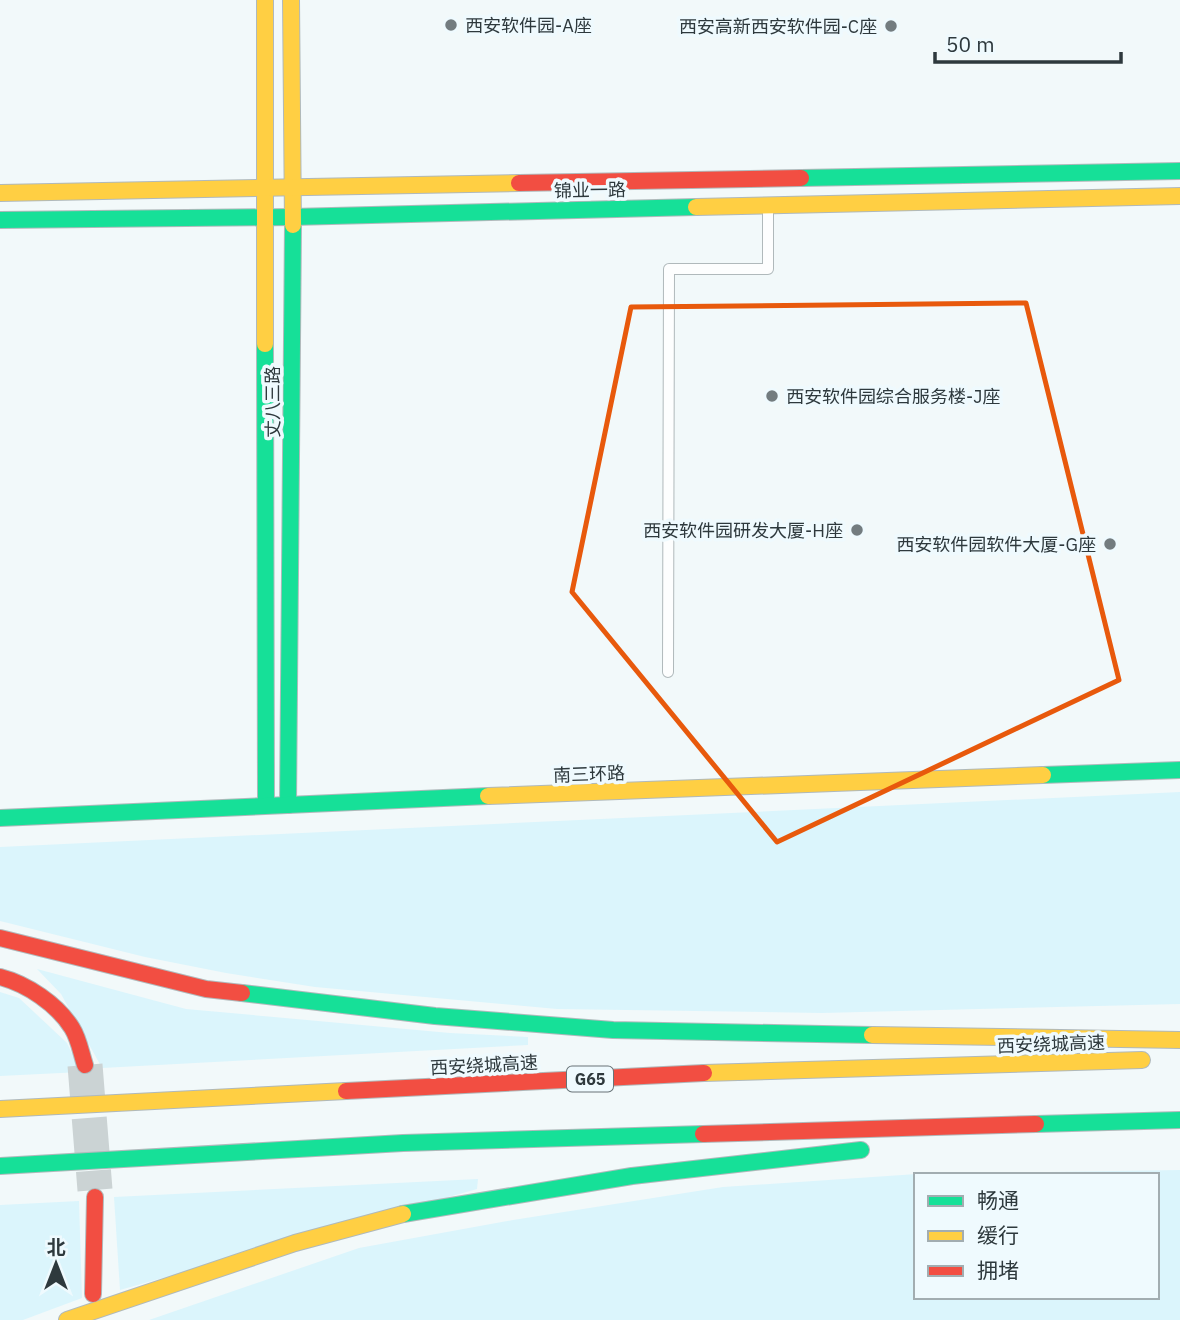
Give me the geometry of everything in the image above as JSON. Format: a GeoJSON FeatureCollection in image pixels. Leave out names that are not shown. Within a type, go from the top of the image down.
{"type":"FeatureCollection","features":[{"type":"Feature","properties":{"kind":"main road","name":"丈八三路"},"geometry":{"type":"LineString","coordinates":[[265,0],[265,805]]}},
{"type":"Feature","properties":{"kind":"main road","name":"丈八三路"},"geometry":{"type":"LineString","coordinates":[[288,805],[291,0]]}},
{"type":"Feature","properties":{"kind":"main road","name":"锦业一路"},"geometry":{"type":"LineString","coordinates":[[0,193],[1180,171]]}},
{"type":"Feature","properties":{"kind":"main road","name":"锦业一路"},"geometry":{"type":"LineString","coordinates":[[0,220],[292,217],[1180,196]]}},
{"type":"Feature","properties":{"kind":"main road","name":"南三环路"},"geometry":{"type":"LineString","coordinates":[[0,818],[265,805],[1180,770]]}},
{"type":"Feature","properties":{"kind":"main road"},"geometry":{"type":"LineString","coordinates":[[0,938],[206,989],[435,1016],[613,1030],[904,1033],[1180,1040]]}},
{"type":"Feature","properties":{"kind":"main road"},"geometry":{"type":"LineString","coordinates":[[0,977],[31,989],[51,1006],[72,1028],[85,1065]]}},
{"type":"Feature","properties":{"kind":"main road","name":"西安绕城高速"},"geometry":{"type":"LineString","coordinates":[[0,1109],[698,1073],[1152,1060]]}},
{"type":"Feature","properties":{"kind":"main road"},"geometry":{"type":"LineString","coordinates":[[0,1166],[403,1143],[1180,1120]]}},
{"type":"Feature","properties":{"kind":"main road"},"geometry":{"type":"LineString","coordinates":[[921,1144],[1141,1121]]}},
{"type":"Feature","properties":{"kind":"main road"},"geometry":{"type":"LineString","coordinates":[[67,1320],[295,1242],[418,1210],[632,1176],[880,1148]]}},
{"type":"Feature","properties":{"kind":"main road"},"geometry":{"type":"LineString","coordinates":[[93,1294],[95,1197]]}},
{"type":"Feature","properties":{"kind":"lane"},"geometry":{"type":"LineString","coordinates":[[668,672],[669,268],[768,268],[768,205]]}},
{"type":"Feature","properties":{"kind":"highlighted area"},"geometry":{"type":"Polygon","coordinates":[[[1026,303],[1119,680],[777,842],[572,592],[631,307],[1026,303]]]}},
{"type":"Feature","properties":{"kind":"shaded area"},"geometry":{"type":"Polygon","coordinates":[[[1180,792],[1180,1004],[822,1013],[557,1009],[315,987],[226,973],[145,957],[0,921],[0,847],[1180,792]]]}},
{"type":"Feature","properties":{"kind":"shaded area"},"geometry":{"type":"Polygon","coordinates":[[[37,969],[186,1009],[450,1033],[528,1037],[528,1045],[102,1068],[61,994],[37,969]]]}},
{"type":"Feature","properties":{"kind":"shaded area"},"geometry":{"type":"Polygon","coordinates":[[[0,992],[19,998],[67,1043],[81,1072],[0,1076],[0,992]]]}},
{"type":"Feature","properties":{"kind":"shaded area"},"geometry":{"type":"Polygon","coordinates":[[[1180,1170],[1180,1320],[149,1320],[359,1248],[513,1220],[723,1187],[914,1174],[914,1299],[1159,1299],[1159,1173],[983,1173],[1180,1170]]]}},
{"type":"Feature","properties":{"kind":"shaded area"},"geometry":{"type":"Polygon","coordinates":[[[478,1179],[477,1189],[120,1290],[114,1197],[478,1179]]]}},
{"type":"Feature","properties":{"kind":"shaded area"},"geometry":{"type":"Polygon","coordinates":[[[79,1201],[82,1298],[23,1320],[0,1320],[0,1205],[79,1201]]]}},
{"type":"Feature","properties":{"kind":"tunnel"},"geometry":{"type":"LineString","coordinates":[[85,1065],[95,1190]]}},
{"type":"Feature","properties":{"kind":"traffic: fast"},"geometry":{"type":"LineString","coordinates":[[801,178],[1180,171]]}},
{"type":"Feature","properties":{"kind":"traffic: fast"},"geometry":{"type":"LineString","coordinates":[[0,220],[292,217],[696,207]]}},
{"type":"Feature","properties":{"kind":"traffic: fast"},"geometry":{"type":"LineString","coordinates":[[288,805],[293,225]]}},
{"type":"Feature","properties":{"kind":"traffic: fast"},"geometry":{"type":"LineString","coordinates":[[265,344],[266,805]]}},
{"type":"Feature","properties":{"kind":"traffic: fast"},"geometry":{"type":"LineString","coordinates":[[1043,775],[1180,770]]}},
{"type":"Feature","properties":{"kind":"traffic: fast"},"geometry":{"type":"LineString","coordinates":[[0,818],[488,796]]}},
{"type":"Feature","properties":{"kind":"traffic: fast"},"geometry":{"type":"LineString","coordinates":[[242,993],[435,1016],[613,1030],[872,1035]]}},
{"type":"Feature","properties":{"kind":"traffic: fast"},"geometry":{"type":"LineString","coordinates":[[1036,1124],[1180,1120]]}},
{"type":"Feature","properties":{"kind":"traffic: fast"},"geometry":{"type":"LineString","coordinates":[[0,1166],[403,1143],[703,1134]]}},
{"type":"Feature","properties":{"kind":"traffic: fast"},"geometry":{"type":"LineString","coordinates":[[403,1214],[632,1176],[861,1150]]}},
{"type":"Feature","properties":{"kind":"traffic: slow"},"geometry":{"type":"LineString","coordinates":[[265,0],[265,344]]}},
{"type":"Feature","properties":{"kind":"traffic: slow"},"geometry":{"type":"LineString","coordinates":[[291,0],[293,225]]}},
{"type":"Feature","properties":{"kind":"traffic: slow"},"geometry":{"type":"LineString","coordinates":[[0,193],[519,183]]}},
{"type":"Feature","properties":{"kind":"traffic: slow"},"geometry":{"type":"LineString","coordinates":[[696,207],[1180,196]]}},
{"type":"Feature","properties":{"kind":"traffic: slow"},"geometry":{"type":"LineString","coordinates":[[488,796],[1043,775]]}},
{"type":"Feature","properties":{"kind":"traffic: slow"},"geometry":{"type":"LineString","coordinates":[[872,1035],[1180,1040]]}},
{"type":"Feature","properties":{"kind":"traffic: slow"},"geometry":{"type":"LineString","coordinates":[[704,1073],[1142,1060]]}},
{"type":"Feature","properties":{"kind":"traffic: slow"},"geometry":{"type":"LineString","coordinates":[[0,1109],[346,1091]]}},
{"type":"Feature","properties":{"kind":"traffic: slow"},"geometry":{"type":"LineString","coordinates":[[67,1320],[295,1243],[403,1214]]}},
{"type":"Feature","properties":{"kind":"traffic: jam"},"geometry":{"type":"LineString","coordinates":[[519,183],[801,178]]}},
{"type":"Feature","properties":{"kind":"traffic: jam"},"geometry":{"type":"LineString","coordinates":[[0,938],[206,989],[242,993]]}},
{"type":"Feature","properties":{"kind":"traffic: jam"},"geometry":{"type":"LineString","coordinates":[[0,977],[31,990],[50,1003],[66,1019],[78,1041],[85,1065]]}},
{"type":"Feature","properties":{"kind":"traffic: jam"},"geometry":{"type":"LineString","coordinates":[[346,1091],[704,1073]]}},
{"type":"Feature","properties":{"kind":"traffic: jam"},"geometry":{"type":"LineString","coordinates":[[703,1134],[1036,1124]]}},
{"type":"Feature","properties":{"kind":"traffic: jam"},"geometry":{"type":"LineString","coordinates":[[93,1294],[95,1197]]}},
{"type":"Feature","properties":{"kind":"place","name":"西安软件园-A座"},"geometry":{"type":"Point","coordinates":[451,25]}},
{"type":"Feature","properties":{"kind":"place","name":"西安高新西安软件园-C座"},"geometry":{"type":"Point","coordinates":[891,26]}},
{"type":"Feature","properties":{"kind":"place","name":"西安软件园综合服务楼-J座"},"geometry":{"type":"Point","coordinates":[772,396]}},
{"type":"Feature","properties":{"kind":"place","name":"西安软件园研发大厦-H座"},"geometry":{"type":"Point","coordinates":[857,530]}},
{"type":"Feature","properties":{"kind":"place","name":"西安软件园软件大厦-G座"},"geometry":{"type":"Point","coordinates":[1110,544]}}]}
